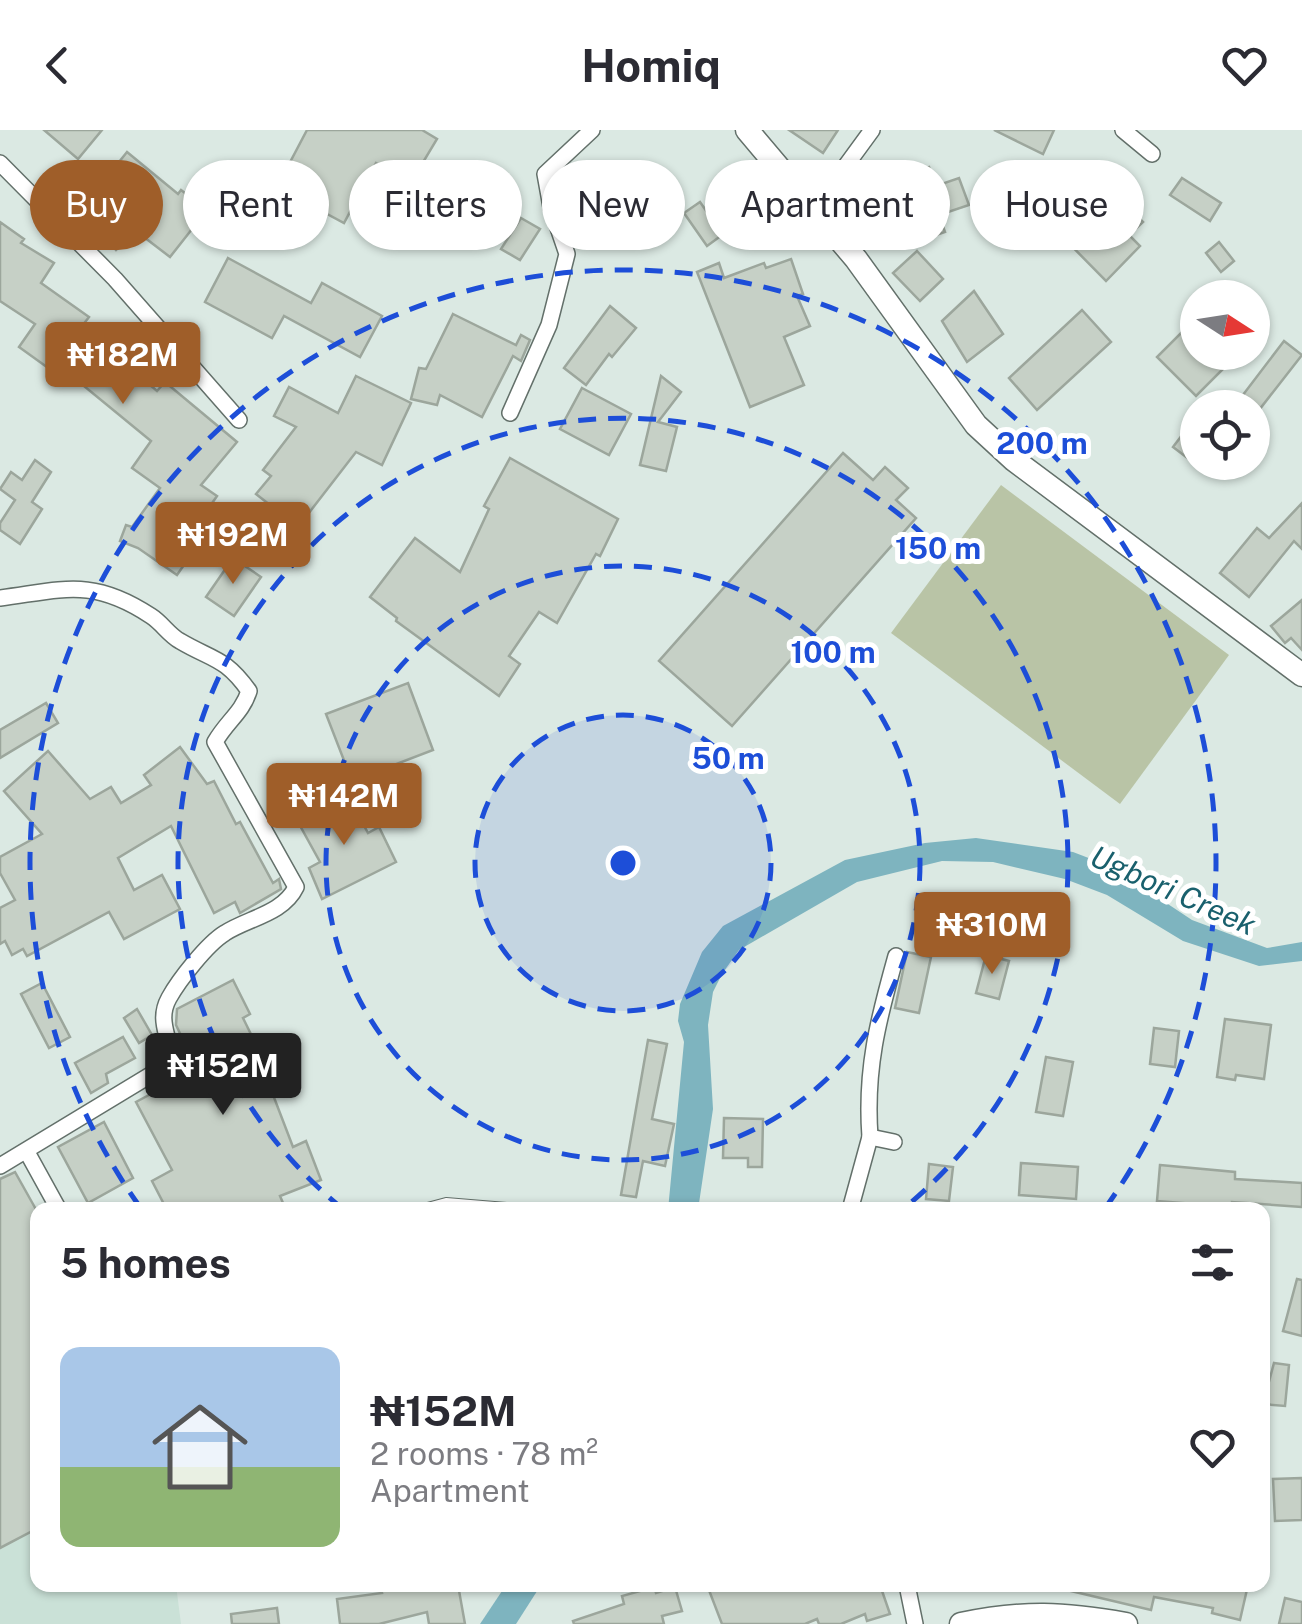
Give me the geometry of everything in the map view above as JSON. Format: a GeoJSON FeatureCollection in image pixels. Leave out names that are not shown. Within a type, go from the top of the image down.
{"type":"FeatureCollection","features":[{"type":"Feature","properties":{"kind":"street"},"geometry":{"type":"LineString","coordinates":[[510,413],[549,325],[568,254],[551,207],[545,174],[592,130]]}},
{"type":"Feature","properties":{"kind":"street"},"geometry":{"type":"LineString","coordinates":[[747,130],[773,160]]}},
{"type":"Feature","properties":{"kind":"street"},"geometry":{"type":"LineString","coordinates":[[850,160],[872,130]]}},
{"type":"Feature","properties":{"kind":"street"},"geometry":{"type":"LineString","coordinates":[[1123,130],[1152,154]]}},
{"type":"Feature","properties":{"kind":"street"},"geometry":{"type":"LineString","coordinates":[[0,162],[115,278],[240,420]]}},
{"type":"Feature","properties":{"kind":"street"},"geometry":{"type":"LineString","coordinates":[[849,250],[976,424],[1014,460],[1302,674]]}},
{"type":"Feature","properties":{"kind":"street"},"geometry":{"type":"LineString","coordinates":[[0,598],[66,587],[88,588],[113,596],[154,618],[179,640],[220,658],[237,674],[249,691],[243,708],[227,720],[215,742],[296,888],[284,904],[221,935],[182,980],[164,1010],[162,1025],[172,1054],[167,1066],[0,1166]]}},
{"type":"Feature","properties":{"kind":"street"},"geometry":{"type":"LineString","coordinates":[[852,1202],[870,1137],[866,1092],[876,1024],[896,956]]}},
{"type":"Feature","properties":{"kind":"street"},"geometry":{"type":"LineString","coordinates":[[870,1137],[894,1142]]}},
{"type":"Feature","properties":{"kind":"street"},"geometry":{"type":"LineString","coordinates":[[26,1152],[54,1202]]}},
{"type":"Feature","properties":{"kind":"street"},"geometry":{"type":"LineString","coordinates":[[908,1592],[915,1624]]}},
{"type":"Feature","properties":{"kind":"street"},"geometry":{"type":"LineString","coordinates":[[962,1624],[1012,1614],[1050,1614],[1126,1624]]}},
{"type":"Feature","properties":{"kind":"shaded area"},"geometry":{"type":"Polygon","coordinates":[[[30,1483],[30,1592],[177,1592],[181,1624],[0,1624],[0,1498],[30,1483]]]}},
{"type":"Feature","properties":{"kind":"green space"},"geometry":{"type":"Polygon","coordinates":[[[1001,485],[1229,655],[1120,804],[891,633],[1001,485]]]}},
{"type":"Feature","properties":{"kind":"water"},"geometry":{"type":"Polygon","coordinates":[[[976,838],[1073,852],[1112,867],[1192,920],[1267,948],[1302,942],[1302,961],[1259,966],[1183,941],[1107,895],[1065,879],[993,862],[942,861],[857,882],[739,950],[722,974],[713,992],[708,1025],[713,1109],[699,1202],[669,1202],[684,1042],[678,1021],[680,1004],[702,952],[723,926],[845,860],[925,843],[976,838]]]}},
{"type":"Feature","properties":{"kind":"water"},"geometry":{"type":"Polygon","coordinates":[[[501,1592],[537,1592],[516,1624],[480,1624],[501,1592]]]}},
{"type":"Feature","properties":{"kind":"building"},"geometry":{"type":"Polygon","coordinates":[[[44,130],[102,130],[78,159],[44,130]]]}},
{"type":"Feature","properties":{"kind":"building"},"geometry":{"type":"Polygon","coordinates":[[[307,130],[422,130],[437,139],[424,160],[349,160],[349,214],[344,223],[329,215],[329,160],[291,160],[307,130]]]}},
{"type":"Feature","properties":{"kind":"building"},"geometry":{"type":"Polygon","coordinates":[[[789,130],[838,130],[823,153],[789,130]]]}},
{"type":"Feature","properties":{"kind":"building"},"geometry":{"type":"Polygon","coordinates":[[[994,130],[1054,130],[1043,154],[994,130]]]}},
{"type":"Feature","properties":{"kind":"building"},"geometry":{"type":"Polygon","coordinates":[[[127,152],[137,160],[121,160],[127,152]]]}},
{"type":"Feature","properties":{"kind":"building"},"geometry":{"type":"Polygon","coordinates":[[[959,178],[969,205],[950,211],[950,181],[959,178]]]}},
{"type":"Feature","properties":{"kind":"building"},"geometry":{"type":"Polygon","coordinates":[[[1182,178],[1221,203],[1210,221],[1170,195],[1182,178]]]}},
{"type":"Feature","properties":{"kind":"building"},"geometry":{"type":"Polygon","coordinates":[[[163,182],[178,194],[183,192],[183,240],[170,257],[161,250],[163,182]]]}},
{"type":"Feature","properties":{"kind":"building"},"geometry":{"type":"Polygon","coordinates":[[[700,202],[705,209],[705,243],[685,214],[700,202]]]}},
{"type":"Feature","properties":{"kind":"building"},"geometry":{"type":"Polygon","coordinates":[[[522,219],[540,229],[520,260],[503,250],[522,250],[522,219]]]}},
{"type":"Feature","properties":{"kind":"building"},"geometry":{"type":"Polygon","coordinates":[[[0,222],[24,239],[21,243],[30,250],[54,263],[41,283],[89,317],[82,326],[157,391],[165,382],[237,442],[201,485],[217,496],[192,532],[202,539],[177,575],[138,548],[120,541],[126,525],[132,527],[160,488],[132,468],[151,441],[56,363],[51,370],[19,347],[35,324],[0,301],[0,222]]]}},
{"type":"Feature","properties":{"kind":"building"},"geometry":{"type":"Polygon","coordinates":[[[1219,242],[1234,261],[1221,272],[1206,253],[1219,242]]]}},
{"type":"Feature","properties":{"kind":"building"},"geometry":{"type":"Polygon","coordinates":[[[1076,250],[1136,250],[1106,281],[1076,250]]]}},
{"type":"Feature","properties":{"kind":"building"},"geometry":{"type":"Polygon","coordinates":[[[917,251],[943,279],[920,301],[893,273],[917,251]]]}},
{"type":"Feature","properties":{"kind":"building"},"geometry":{"type":"Polygon","coordinates":[[[228,258],[311,303],[322,283],[382,316],[360,357],[284,316],[272,338],[205,302],[228,258]]]}},
{"type":"Feature","properties":{"kind":"building"},"geometry":{"type":"Polygon","coordinates":[[[791,259],[803,294],[797,296],[810,326],[784,337],[804,385],[750,407],[697,272],[719,263],[724,278],[764,263],[766,268],[791,259]]]}},
{"type":"Feature","properties":{"kind":"building"},"geometry":{"type":"Polygon","coordinates":[[[974,291],[1003,334],[967,362],[942,321],[974,291]]]}},
{"type":"Feature","properties":{"kind":"building"},"geometry":{"type":"Polygon","coordinates":[[[610,306],[636,328],[612,357],[609,354],[586,385],[564,368],[610,306]]]}},
{"type":"Feature","properties":{"kind":"building"},"geometry":{"type":"Polygon","coordinates":[[[1082,310],[1111,342],[1037,410],[1009,378],[1082,310]]]}},
{"type":"Feature","properties":{"kind":"building"},"geometry":{"type":"Polygon","coordinates":[[[453,314],[516,345],[521,335],[530,340],[521,361],[513,356],[482,417],[440,395],[437,405],[411,399],[419,368],[426,369],[453,314]]]}},
{"type":"Feature","properties":{"kind":"building"},"geometry":{"type":"Polygon","coordinates":[[[1180,334],[1180,370],[1222,370],[1202,390],[1190,390],[1157,357],[1180,334]]]}},
{"type":"Feature","properties":{"kind":"building"},"geometry":{"type":"Polygon","coordinates":[[[1284,341],[1302,355],[1270,396],[1270,390],[1247,390],[1262,370],[1270,370],[1270,359],[1284,341]]]}},
{"type":"Feature","properties":{"kind":"building"},"geometry":{"type":"Polygon","coordinates":[[[356,376],[411,403],[382,465],[356,452],[298,527],[256,494],[271,476],[263,470],[296,427],[274,416],[289,387],[338,413],[356,376]]]}},
{"type":"Feature","properties":{"kind":"building"},"geometry":{"type":"Polygon","coordinates":[[[661,376],[681,392],[658,422],[677,427],[666,471],[640,465],[661,376]]]}},
{"type":"Feature","properties":{"kind":"building"},"geometry":{"type":"Polygon","coordinates":[[[582,388],[631,414],[609,455],[560,429],[582,388]]]}},
{"type":"Feature","properties":{"kind":"building"},"geometry":{"type":"Polygon","coordinates":[[[843,453],[873,480],[885,467],[908,488],[896,500],[916,518],[732,726],[659,661],[843,453]]]}},
{"type":"Feature","properties":{"kind":"building"},"geometry":{"type":"Polygon","coordinates":[[[510,458],[618,519],[600,556],[596,554],[557,623],[539,612],[509,656],[520,664],[499,696],[396,621],[370,597],[415,538],[460,572],[489,509],[484,506],[510,458]]]}},
{"type":"Feature","properties":{"kind":"building"},"geometry":{"type":"Polygon","coordinates":[[[35,460],[51,472],[32,502],[42,509],[20,544],[0,530],[0,523],[15,500],[0,489],[11,472],[22,480],[35,460]]]}},
{"type":"Feature","properties":{"kind":"building"},"geometry":{"type":"Polygon","coordinates":[[[1302,503],[1302,549],[1294,541],[1249,597],[1220,573],[1257,528],[1269,538],[1302,503]]]}},
{"type":"Feature","properties":{"kind":"building"},"geometry":{"type":"Polygon","coordinates":[[[233,558],[261,577],[234,616],[206,597],[233,558]]]}},
{"type":"Feature","properties":{"kind":"building"},"geometry":{"type":"Polygon","coordinates":[[[1302,600],[1302,650],[1291,638],[1285,643],[1271,626],[1302,600]]]}},
{"type":"Feature","properties":{"kind":"building"},"geometry":{"type":"Polygon","coordinates":[[[408,683],[433,750],[352,781],[326,714],[408,683]]]}},
{"type":"Feature","properties":{"kind":"building"},"geometry":{"type":"Polygon","coordinates":[[[46,703],[58,723],[0,758],[0,730],[46,703]]]}},
{"type":"Feature","properties":{"kind":"building"},"geometry":{"type":"Polygon","coordinates":[[[180,747],[207,784],[214,781],[236,824],[240,822],[273,883],[279,879],[281,889],[240,913],[235,902],[214,913],[171,826],[118,858],[134,890],[162,875],[180,909],[124,939],[109,912],[27,956],[23,949],[12,955],[5,941],[0,944],[0,908],[15,900],[0,873],[0,857],[42,834],[4,791],[48,751],[90,799],[111,787],[121,803],[151,785],[144,775],[180,747]]]}},
{"type":"Feature","properties":{"kind":"building"},"geometry":{"type":"Polygon","coordinates":[[[348,796],[368,833],[379,827],[396,862],[322,899],[309,868],[320,862],[298,822],[348,796]]]}},
{"type":"Feature","properties":{"kind":"building"},"geometry":{"type":"Polygon","coordinates":[[[907,952],[931,957],[919,1013],[895,1008],[907,952]]]}},
{"type":"Feature","properties":{"kind":"building"},"geometry":{"type":"Polygon","coordinates":[[[986,955],[1009,961],[999,999],[976,993],[986,955]]]}},
{"type":"Feature","properties":{"kind":"building"},"geometry":{"type":"Polygon","coordinates":[[[233,980],[250,1014],[243,1018],[269,1071],[265,1074],[293,1147],[306,1141],[321,1180],[280,1196],[283,1202],[163,1202],[152,1181],[172,1170],[136,1102],[190,1073],[182,1056],[189,1052],[176,1025],[177,1009],[233,980]]]}},
{"type":"Feature","properties":{"kind":"building"},"geometry":{"type":"Polygon","coordinates":[[[42,983],[70,1037],[49,1048],[21,994],[42,983]]]}},
{"type":"Feature","properties":{"kind":"building"},"geometry":{"type":"Polygon","coordinates":[[[137,1009],[152,1035],[139,1043],[124,1018],[137,1009]]]}},
{"type":"Feature","properties":{"kind":"building"},"geometry":{"type":"Polygon","coordinates":[[[1225,1019],[1271,1025],[1264,1079],[1217,1077],[1225,1019]]]}},
{"type":"Feature","properties":{"kind":"building"},"geometry":{"type":"Polygon","coordinates":[[[1154,1028],[1179,1031],[1175,1067],[1150,1064],[1154,1028]]]}},
{"type":"Feature","properties":{"kind":"building"},"geometry":{"type":"Polygon","coordinates":[[[123,1037],[135,1058],[106,1074],[108,1083],[91,1093],[75,1063],[123,1037]]]}},
{"type":"Feature","properties":{"kind":"building"},"geometry":{"type":"Polygon","coordinates":[[[648,1040],[667,1044],[652,1119],[674,1124],[665,1166],[643,1161],[636,1197],[621,1195],[648,1040]]]}},
{"type":"Feature","properties":{"kind":"building"},"geometry":{"type":"Polygon","coordinates":[[[1046,1057],[1073,1062],[1063,1116],[1036,1112],[1046,1057]]]}},
{"type":"Feature","properties":{"kind":"building"},"geometry":{"type":"Polygon","coordinates":[[[724,1118],[763,1119],[762,1167],[748,1167],[748,1158],[723,1158],[724,1118]]]}},
{"type":"Feature","properties":{"kind":"building"},"geometry":{"type":"Polygon","coordinates":[[[104,1122],[133,1178],[87,1202],[58,1147],[104,1122]]]}},
{"type":"Feature","properties":{"kind":"building"},"geometry":{"type":"Polygon","coordinates":[[[1021,1163],[1078,1167],[1076,1199],[1019,1195],[1021,1163]]]}},
{"type":"Feature","properties":{"kind":"building"},"geometry":{"type":"Polygon","coordinates":[[[929,1164],[953,1167],[949,1201],[926,1199],[929,1164]]]}},
{"type":"Feature","properties":{"kind":"building"},"geometry":{"type":"Polygon","coordinates":[[[1160,1165],[1235,1172],[1235,1179],[1302,1183],[1302,1207],[1270,1202],[1157,1201],[1160,1165]]]}},
{"type":"Feature","properties":{"kind":"building"},"geometry":{"type":"Polygon","coordinates":[[[15,1172],[32,1202],[30,1532],[0,1548],[0,1179],[15,1172]]]}},
{"type":"Feature","properties":{"kind":"building"},"geometry":{"type":"Polygon","coordinates":[[[1297,1279],[1302,1280],[1302,1336],[1283,1331],[1297,1279]]]}},
{"type":"Feature","properties":{"kind":"building"},"geometry":{"type":"Polygon","coordinates":[[[1274,1363],[1289,1365],[1285,1406],[1270,1405],[1274,1363]]]}},
{"type":"Feature","properties":{"kind":"building"},"geometry":{"type":"Polygon","coordinates":[[[1302,1478],[1302,1520],[1275,1521],[1273,1479],[1302,1478]]]}},
{"type":"Feature","properties":{"kind":"building"},"geometry":{"type":"Polygon","coordinates":[[[459,1592],[465,1624],[429,1624],[427,1612],[379,1624],[340,1624],[337,1599],[382,1593],[459,1592]]]}},
{"type":"Feature","properties":{"kind":"building"},"geometry":{"type":"Polygon","coordinates":[[[676,1592],[682,1611],[662,1616],[664,1624],[574,1624],[573,1621],[624,1604],[622,1596],[676,1592]]]}},
{"type":"Feature","properties":{"kind":"building"},"geometry":{"type":"Polygon","coordinates":[[[710,1592],[882,1592],[890,1614],[867,1621],[865,1614],[841,1624],[819,1624],[817,1619],[805,1624],[722,1624],[710,1592]]]}},
{"type":"Feature","properties":{"kind":"building"},"geometry":{"type":"Polygon","coordinates":[[[1075,1592],[1246,1592],[1240,1620],[1212,1613],[1213,1608],[1154,1597],[1151,1610],[1075,1592]]]}},
{"type":"Feature","properties":{"kind":"building"},"geometry":{"type":"Polygon","coordinates":[[[1285,1598],[1302,1602],[1302,1624],[1279,1624],[1285,1598]]]}},
{"type":"Feature","properties":{"kind":"building"},"geometry":{"type":"Polygon","coordinates":[[[277,1608],[279,1624],[232,1624],[231,1614],[277,1608]]]}},
{"type":"Feature","properties":{"kind":"water label","name":"Ugbori Creek"},"geometry":{"type":"Point","coordinates":[1173,891]}}]}
